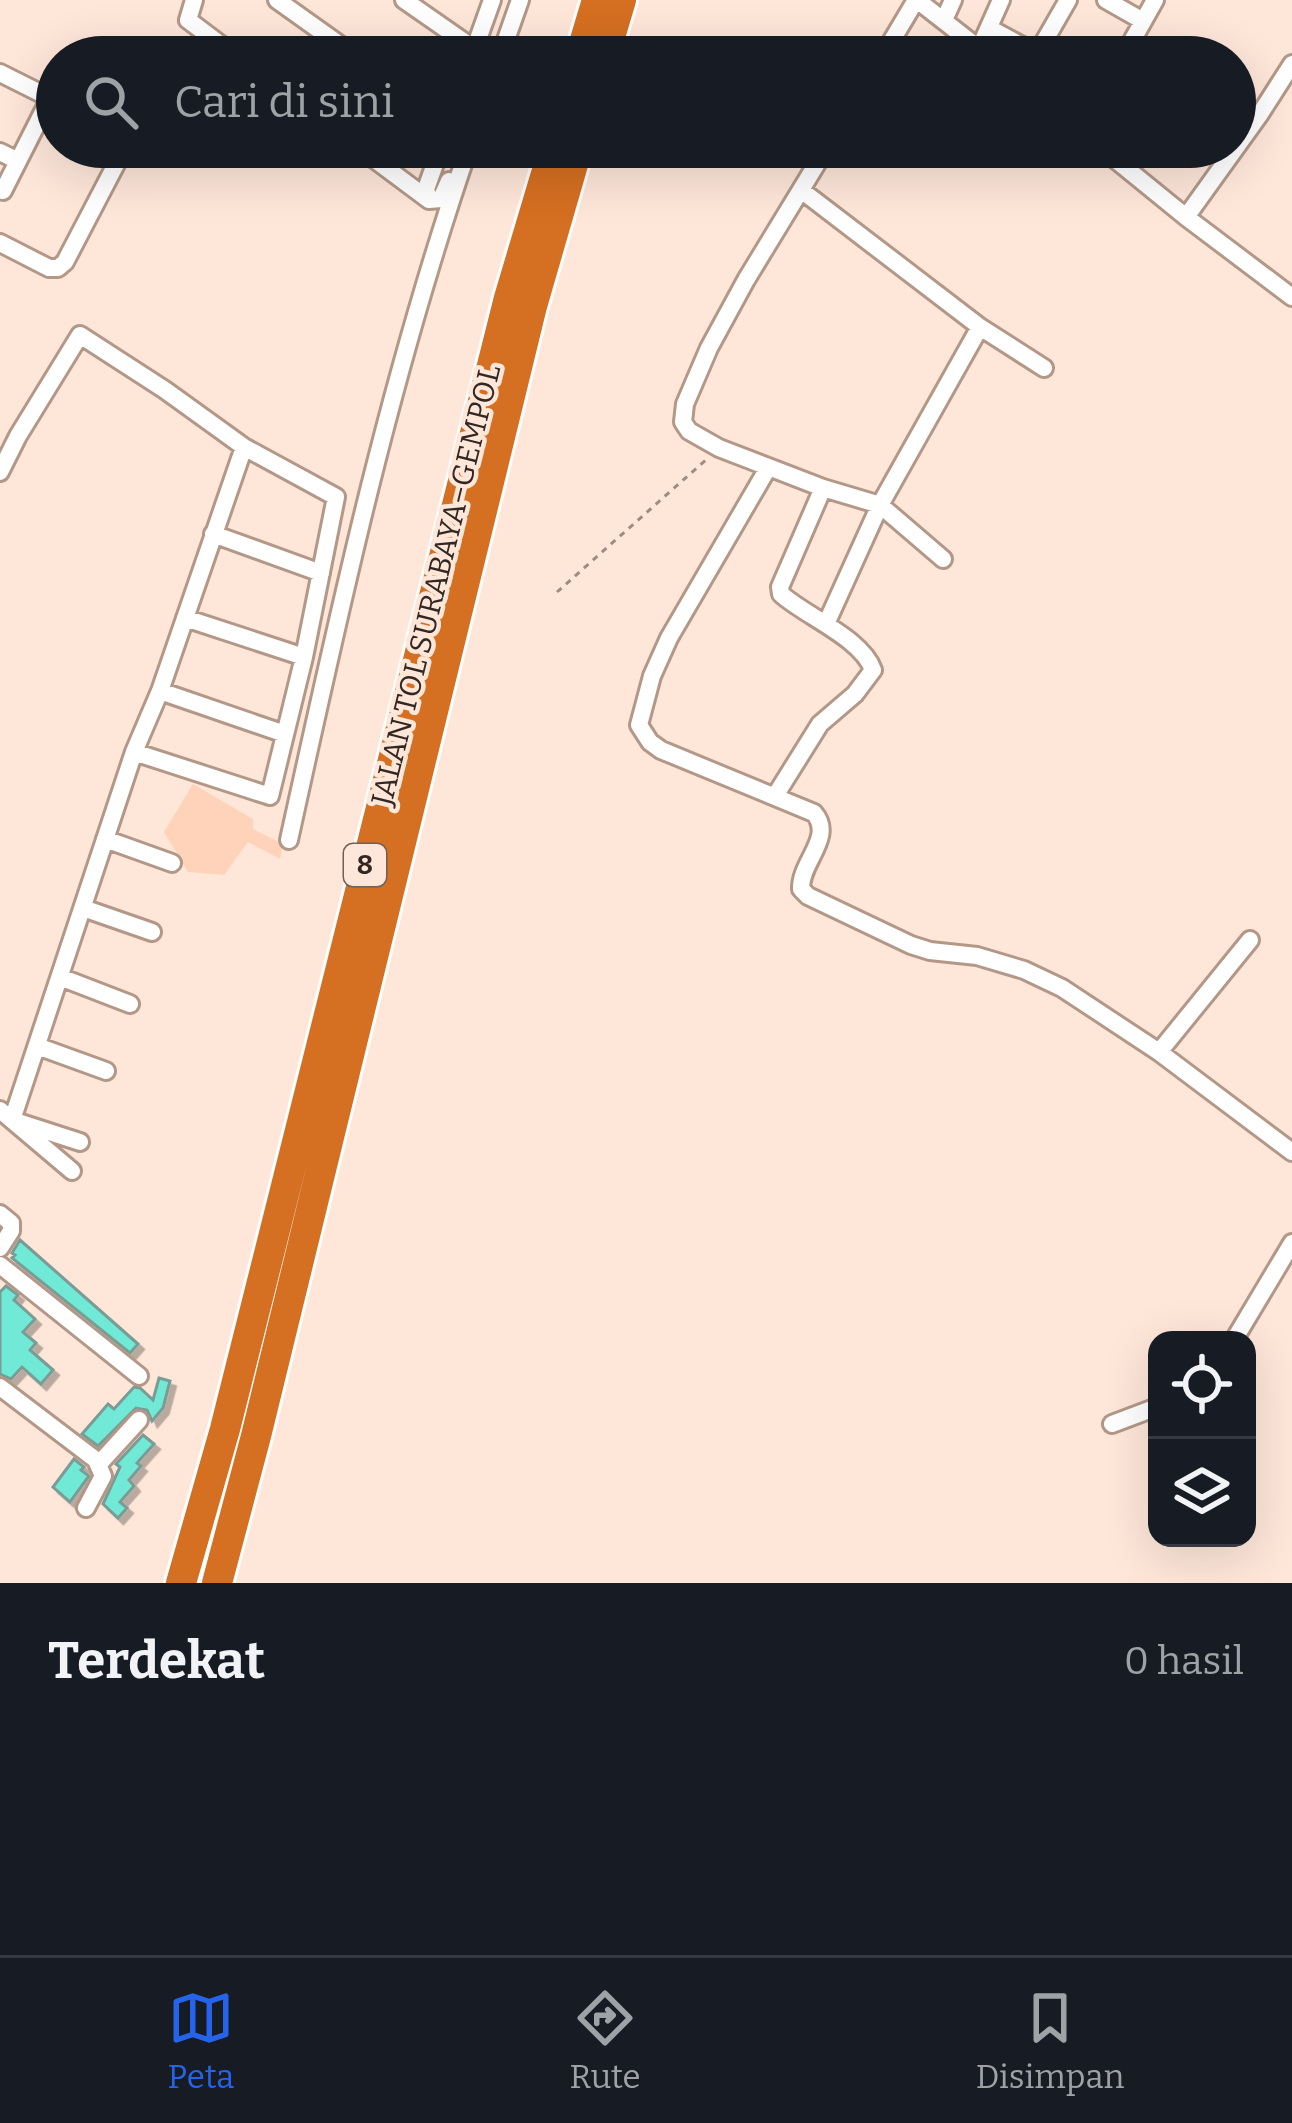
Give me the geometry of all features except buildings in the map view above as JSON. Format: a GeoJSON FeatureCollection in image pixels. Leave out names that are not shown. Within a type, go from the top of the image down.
{"type":"FeatureCollection","features":[{"type":"Feature","properties":{"kind":"highway"},"geometry":{"type":"LineString","coordinates":[[586,36],[597,0]]}},
{"type":"Feature","properties":{"kind":"highway"},"geometry":{"type":"LineString","coordinates":[[610,36],[621,0]]}},
{"type":"Feature","properties":{"kind":"highway","name":"JALAN TOL SURABAYA–GEMPOL"},"geometry":{"type":"LineString","coordinates":[[181,1583],[226,1429],[509,298],[548,168]]}},
{"type":"Feature","properties":{"kind":"highway","name":"JALAN TOL SURABAYA–GEMPOL"},"geometry":{"type":"LineString","coordinates":[[217,1583],[532,306],[572,168]]}},
{"type":"Feature","properties":{"kind":"street"},"geometry":{"type":"LineString","coordinates":[[194,0],[188,20],[209,36]]}},
{"type":"Feature","properties":{"kind":"street"},"geometry":{"type":"LineString","coordinates":[[277,0],[328,36]]}},
{"type":"Feature","properties":{"kind":"street"},"geometry":{"type":"LineString","coordinates":[[404,0],[454,36]]}},
{"type":"Feature","properties":{"kind":"street"},"geometry":{"type":"LineString","coordinates":[[485,36],[492,0]]}},
{"type":"Feature","properties":{"kind":"street"},"geometry":{"type":"LineString","coordinates":[[491,36],[510,0]]}},
{"type":"Feature","properties":{"kind":"street"},"geometry":{"type":"LineString","coordinates":[[507,36],[520,0]]}},
{"type":"Feature","properties":{"kind":"street"},"geometry":{"type":"LineString","coordinates":[[895,36],[917,0],[964,36]]}},
{"type":"Feature","properties":{"kind":"street"},"geometry":{"type":"LineString","coordinates":[[944,20],[953,0]]}},
{"type":"Feature","properties":{"kind":"street"},"geometry":{"type":"LineString","coordinates":[[987,36],[1001,0]]}},
{"type":"Feature","properties":{"kind":"street"},"geometry":{"type":"LineString","coordinates":[[1047,36],[1068,0]]}},
{"type":"Feature","properties":{"kind":"street"},"geometry":{"type":"LineString","coordinates":[[1106,0],[1143,21]]}},
{"type":"Feature","properties":{"kind":"street"},"geometry":{"type":"LineString","coordinates":[[1135,36],[1155,0]]}},
{"type":"Feature","properties":{"kind":"street"},"geometry":{"type":"LineString","coordinates":[[988,28],[1003,36]]}},
{"type":"Feature","properties":{"kind":"street"},"geometry":{"type":"LineString","coordinates":[[1256,120],[1292,64]]}},
{"type":"Feature","properties":{"kind":"street"},"geometry":{"type":"LineString","coordinates":[[0,73],[36,91]]}},
{"type":"Feature","properties":{"kind":"street"},"geometry":{"type":"LineString","coordinates":[[3,190],[36,126]]}},
{"type":"Feature","properties":{"kind":"street"},"geometry":{"type":"LineString","coordinates":[[0,152],[18,161]]}},
{"type":"Feature","properties":{"kind":"street"},"geometry":{"type":"LineString","coordinates":[[0,243],[58,268],[114,168]]}},
{"type":"Feature","properties":{"kind":"street"},"geometry":{"type":"LineString","coordinates":[[386,168],[437,201],[453,168]]}},
{"type":"Feature","properties":{"kind":"street"},"geometry":{"type":"LineString","coordinates":[[429,200],[426,189],[434,168]]}},
{"type":"Feature","properties":{"kind":"street"},"geometry":{"type":"LineString","coordinates":[[289,841],[379,447],[462,168]]}},
{"type":"Feature","properties":{"kind":"street"},"geometry":{"type":"LineString","coordinates":[[814,168],[709,348],[685,404],[683,422],[689,431],[718,448],[880,505],[943,560]]}},
{"type":"Feature","properties":{"kind":"street"},"geometry":{"type":"LineString","coordinates":[[1126,168],[1292,297]]}},
{"type":"Feature","properties":{"kind":"street"},"geometry":{"type":"LineString","coordinates":[[1186,217],[1221,168]]}},
{"type":"Feature","properties":{"kind":"street"},"geometry":{"type":"LineString","coordinates":[[801,190],[980,326],[1044,368]]}},
{"type":"Feature","properties":{"kind":"street"},"geometry":{"type":"LineString","coordinates":[[826,625],[880,505],[980,326]]}},
{"type":"Feature","properties":{"kind":"street"},"geometry":{"type":"LineString","coordinates":[[0,472],[80,334],[244,446],[336,497],[270,796],[134,752]]}},
{"type":"Feature","properties":{"kind":"street"},"geometry":{"type":"LineString","coordinates":[[6,1115],[38,1046],[134,752],[160,691],[244,446]]}},
{"type":"Feature","properties":{"kind":"street"},"geometry":{"type":"LineString","coordinates":[[768,468],[669,638],[652,676],[639,725],[650,742],[814,813],[823,825],[801,875],[801,890],[808,896],[911,945],[976,956],[1024,970],[1062,988],[1159,1052],[1292,1152]]}},
{"type":"Feature","properties":{"kind":"street"},"geometry":{"type":"LineString","coordinates":[[775,796],[820,724],[855,694],[873,670],[867,658],[783,598],[780,590],[823,488]]}},
{"type":"Feature","properties":{"kind":"street"},"geometry":{"type":"LineString","coordinates":[[212,534],[321,573]]}},
{"type":"Feature","properties":{"kind":"street"},"geometry":{"type":"LineString","coordinates":[[185,618],[304,656]]}},
{"type":"Feature","properties":{"kind":"street"},"geometry":{"type":"LineString","coordinates":[[160,691],[285,734]]}},
{"type":"Feature","properties":{"kind":"street"},"geometry":{"type":"LineString","coordinates":[[105,839],[172,862]]}},
{"type":"Feature","properties":{"kind":"street"},"geometry":{"type":"LineString","coordinates":[[82,908],[152,932]]}},
{"type":"Feature","properties":{"kind":"street"},"geometry":{"type":"LineString","coordinates":[[1159,1052],[1250,940]]}},
{"type":"Feature","properties":{"kind":"street"},"geometry":{"type":"LineString","coordinates":[[60,977],[130,1004]]}},
{"type":"Feature","properties":{"kind":"street"},"geometry":{"type":"LineString","coordinates":[[38,1046],[106,1071]]}},
{"type":"Feature","properties":{"kind":"street"},"geometry":{"type":"LineString","coordinates":[[6,1115],[80,1142]]}},
{"type":"Feature","properties":{"kind":"street"},"geometry":{"type":"LineString","coordinates":[[6,1115],[72,1171]]}},
{"type":"Feature","properties":{"kind":"street"},"geometry":{"type":"LineString","coordinates":[[0,1214],[11,1223],[11,1232],[0,1247]]}},
{"type":"Feature","properties":{"kind":"street"},"geometry":{"type":"LineString","coordinates":[[1239,1331],[1292,1243]]}},
{"type":"Feature","properties":{"kind":"street"},"geometry":{"type":"LineString","coordinates":[[0,1265],[139,1376]]}},
{"type":"Feature","properties":{"kind":"street"},"geometry":{"type":"LineString","coordinates":[[0,1387],[96,1460],[103,1476],[86,1508]]}},
{"type":"Feature","properties":{"kind":"street"},"geometry":{"type":"LineString","coordinates":[[1112,1424],[1148,1410]]}},
{"type":"Feature","properties":{"kind":"street"},"geometry":{"type":"LineString","coordinates":[[98,1465],[139,1420]]}},
{"type":"Feature","properties":{"kind":"path"},"geometry":{"type":"LineString","coordinates":[[556,592],[718,448]]}},
{"type":"Feature","properties":{"kind":"shaded area"},"geometry":{"type":"Polygon","coordinates":[[[193,784],[253,819],[253,829],[283,844],[280,859],[248,842],[224,875],[188,872],[164,832],[193,784]]]}}]}
